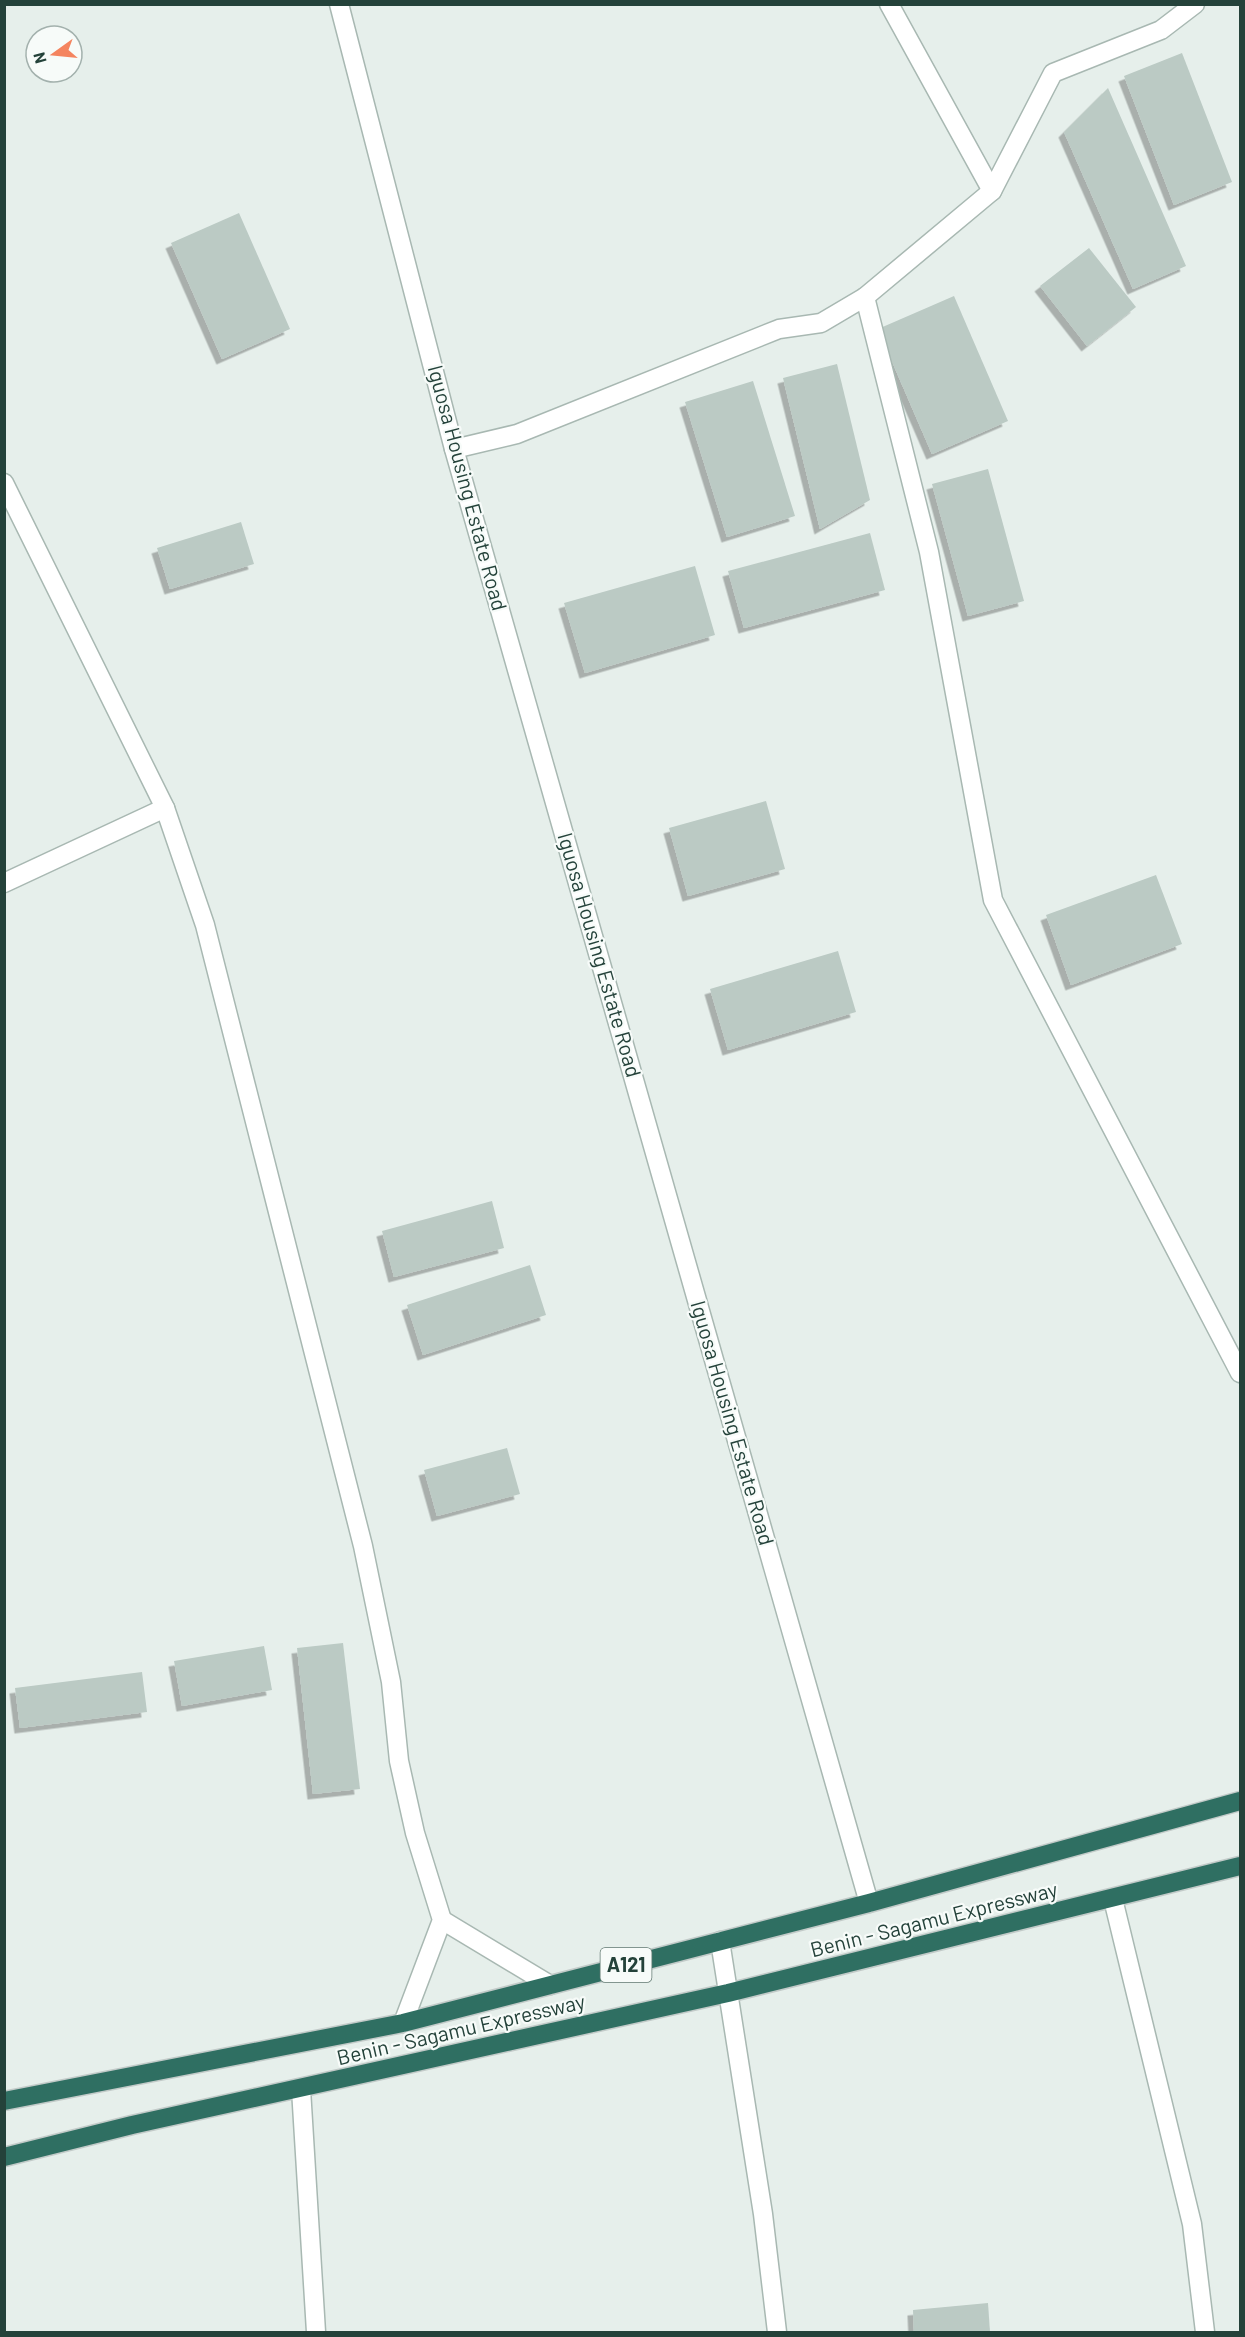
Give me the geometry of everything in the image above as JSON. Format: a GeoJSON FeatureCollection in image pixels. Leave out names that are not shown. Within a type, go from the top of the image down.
{"type":"FeatureCollection","features":[{"type":"Feature","properties":{"kind":"highway","name":"A121"},"geometry":{"type":"LineString","coordinates":[[4,2101],[403,2023],[869,1903],[1240,1801]]}},
{"type":"Feature","properties":{"kind":"highway","name":"Benin - Sagamu Expressway"},"geometry":{"type":"LineString","coordinates":[[4,2157],[132,2124],[301,2089],[728,1994],[1240,1866]]}},
{"type":"Feature","properties":{"kind":"street","name":"Iguosa Housing Estate Road"},"geometry":{"type":"LineString","coordinates":[[339,4],[454,449],[869,1903]]}},
{"type":"Feature","properties":{"kind":"street"},"geometry":{"type":"LineString","coordinates":[[888,4],[992,191]]}},
{"type":"Feature","properties":{"kind":"street"},"geometry":{"type":"LineString","coordinates":[[454,449],[517,435],[779,329],[821,323],[865,297],[992,191],[1053,73],[1161,30],[1195,4]]}},
{"type":"Feature","properties":{"kind":"street"},"geometry":{"type":"LineString","coordinates":[[865,297],[929,552],[993,900],[1240,1373]]}},
{"type":"Feature","properties":{"kind":"street"},"geometry":{"type":"LineString","coordinates":[[4,483],[165,808],[205,925],[363,1546],[391,1682],[399,1761],[415,1833],[442,1920],[403,2023]]}},
{"type":"Feature","properties":{"kind":"street"},"geometry":{"type":"LineString","coordinates":[[4,883],[165,808]]}},
{"type":"Feature","properties":{"kind":"street"},"geometry":{"type":"LineString","coordinates":[[1113,1899],[1191,2224],[1205,2332]]}},
{"type":"Feature","properties":{"kind":"street"},"geometry":{"type":"LineString","coordinates":[[442,1920],[550,1985]]}},
{"type":"Feature","properties":{"kind":"street"},"geometry":{"type":"LineString","coordinates":[[720,1941],[763,2214],[777,2332]]}},
{"type":"Feature","properties":{"kind":"street"},"geometry":{"type":"LineString","coordinates":[[301,2089],[316,2332]]}},
{"type":"Feature","properties":{"kind":"building"},"geometry":{"type":"Polygon","coordinates":[[[1182,53],[1232,182],[1174,205],[1124,76],[1182,53]]]}},
{"type":"Feature","properties":{"kind":"building"},"geometry":{"type":"Polygon","coordinates":[[[1108,88],[1186,266],[1133,289],[1064,132],[1108,88]]]}},
{"type":"Feature","properties":{"kind":"building"},"geometry":{"type":"Polygon","coordinates":[[[239,213],[290,329],[222,359],[171,243],[239,213]]]}},
{"type":"Feature","properties":{"kind":"building"},"geometry":{"type":"Polygon","coordinates":[[[1089,248],[1136,307],[1087,346],[1040,286],[1089,248]]]}},
{"type":"Feature","properties":{"kind":"building"},"geometry":{"type":"Polygon","coordinates":[[[954,296],[1008,421],[932,454],[878,329],[954,296]]]}},
{"type":"Feature","properties":{"kind":"building"},"geometry":{"type":"Polygon","coordinates":[[[837,364],[870,500],[820,529],[783,378],[837,364]]]}},
{"type":"Feature","properties":{"kind":"building"},"geometry":{"type":"Polygon","coordinates":[[[753,381],[795,516],[727,537],[685,402],[753,381]]]}},
{"type":"Feature","properties":{"kind":"building"},"geometry":{"type":"Polygon","coordinates":[[[988,469],[1024,601],[968,616],[932,484],[988,469]]]}},
{"type":"Feature","properties":{"kind":"building"},"geometry":{"type":"Polygon","coordinates":[[[241,522],[254,564],[170,589],[157,548],[241,522]]]}},
{"type":"Feature","properties":{"kind":"building"},"geometry":{"type":"Polygon","coordinates":[[[870,533],[885,590],[744,628],[728,571],[870,533]]]}},
{"type":"Feature","properties":{"kind":"building"},"geometry":{"type":"Polygon","coordinates":[[[695,566],[715,635],[585,673],[564,603],[695,566]]]}},
{"type":"Feature","properties":{"kind":"building"},"geometry":{"type":"Polygon","coordinates":[[[766,801],[785,869],[688,896],[669,828],[766,801]]]}},
{"type":"Feature","properties":{"kind":"building"},"geometry":{"type":"Polygon","coordinates":[[[1156,875],[1182,944],[1071,985],[1046,915],[1156,875]]]}},
{"type":"Feature","properties":{"kind":"building"},"geometry":{"type":"Polygon","coordinates":[[[838,951],[856,1012],[728,1050],[710,989],[838,951]]]}},
{"type":"Feature","properties":{"kind":"building"},"geometry":{"type":"Polygon","coordinates":[[[492,1201],[504,1248],[394,1277],[382,1231],[492,1201]]]}},
{"type":"Feature","properties":{"kind":"building"},"geometry":{"type":"Polygon","coordinates":[[[530,1265],[546,1315],[423,1355],[407,1305],[530,1265]]]}},
{"type":"Feature","properties":{"kind":"building"},"geometry":{"type":"Polygon","coordinates":[[[507,1448],[520,1494],[437,1516],[424,1470],[507,1448]]]}},
{"type":"Feature","properties":{"kind":"building"},"geometry":{"type":"Polygon","coordinates":[[[343,1643],[360,1789],[313,1794],[297,1648],[343,1643]]]}},
{"type":"Feature","properties":{"kind":"building"},"geometry":{"type":"Polygon","coordinates":[[[264,1646],[272,1690],[182,1706],[174,1661],[264,1646]]]}},
{"type":"Feature","properties":{"kind":"building"},"geometry":{"type":"Polygon","coordinates":[[[142,1672],[147,1712],[20,1728],[15,1688],[142,1672]]]}},
{"type":"Feature","properties":{"kind":"building"},"geometry":{"type":"Polygon","coordinates":[[[988,2303],[990,2332],[914,2332],[913,2310],[988,2303]]]}}]}
